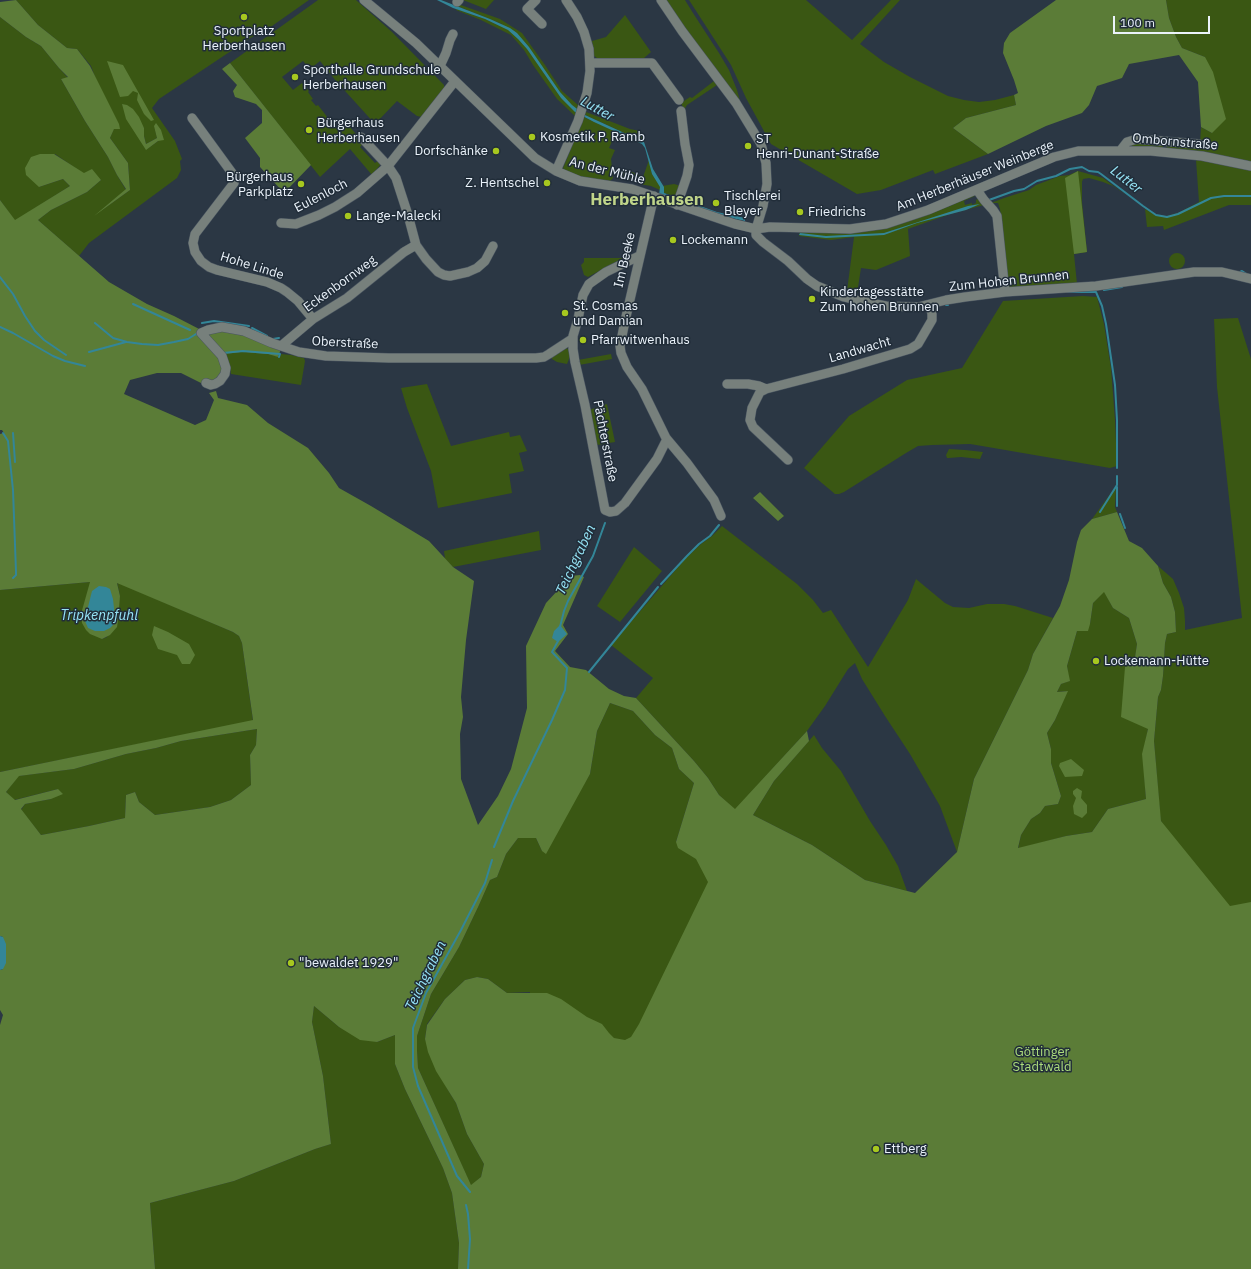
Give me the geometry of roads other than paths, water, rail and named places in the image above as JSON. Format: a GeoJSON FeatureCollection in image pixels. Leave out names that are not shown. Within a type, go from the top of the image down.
{"type":"FeatureCollection","features":[{"type":"Feature","properties":{"kind":"street","name":"An der Mühle"},"geometry":{"type":"LineString","coordinates":[[364,0],[416,43],[535,158],[556,171],[580,181],[632,189],[679,202],[735,224],[756,229]]}},
{"type":"Feature","properties":{"kind":"street"},"geometry":{"type":"LineString","coordinates":[[527,9],[536,0]]}},
{"type":"Feature","properties":{"kind":"street"},"geometry":{"type":"LineString","coordinates":[[556,171],[582,110],[587,93],[590,63],[589,48],[582,28],[575,13],[566,0]]}},
{"type":"Feature","properties":{"kind":"street"},"geometry":{"type":"LineString","coordinates":[[661,0],[682,31],[736,103],[761,144],[766,163],[767,184],[763,206],[756,229]]}},
{"type":"Feature","properties":{"kind":"street"},"geometry":{"type":"LineString","coordinates":[[520,2],[542,24]]}},
{"type":"Feature","properties":{"kind":"street"},"geometry":{"type":"LineString","coordinates":[[440,66],[453,34]]}},
{"type":"Feature","properties":{"kind":"street"},"geometry":{"type":"LineString","coordinates":[[590,63],[652,63],[679,100]]}},
{"type":"Feature","properties":{"kind":"street","name":"Eulenloch"},"geometry":{"type":"LineString","coordinates":[[281,223],[296,224],[319,215],[357,193],[388,166],[455,81]]}},
{"type":"Feature","properties":{"kind":"street"},"geometry":{"type":"LineString","coordinates":[[679,202],[689,165],[681,111]]}},
{"type":"Feature","properties":{"kind":"street","name":"Hohe Linde"},"geometry":{"type":"LineString","coordinates":[[192,118],[235,177],[234,183],[195,234],[193,243],[195,252],[201,261],[209,267],[267,282],[281,288],[298,301],[313,319]]}},
{"type":"Feature","properties":{"kind":"street"},"geometry":{"type":"LineString","coordinates":[[361,137],[388,166],[396,178],[400,187],[416,244],[426,259],[438,272],[450,276],[468,272],[477,268],[485,261],[493,246]]}},
{"type":"Feature","properties":{"kind":"street"},"geometry":{"type":"LineString","coordinates":[[1120,151],[1127,142],[1137,139],[1199,144]]}},
{"type":"Feature","properties":{"kind":"street","name":"Am Herberhäuser Weinberge"},"geometry":{"type":"LineString","coordinates":[[756,229],[770,227],[845,230],[878,226],[911,217],[1063,154],[1088,151],[1120,151]]}},
{"type":"Feature","properties":{"kind":"street","name":"Ombornstraße"},"geometry":{"type":"LineString","coordinates":[[1120,151],[1151,151],[1202,156],[1251,166]]}},
{"type":"Feature","properties":{"kind":"street"},"geometry":{"type":"LineString","coordinates":[[978,190],[997,216],[1005,292]]}},
{"type":"Feature","properties":{"kind":"street","name":"Im Beeke"},"geometry":{"type":"LineString","coordinates":[[654,196],[624,321],[620,346],[621,352],[624,361],[642,389],[667,439],[714,500],[721,516]]}},
{"type":"Feature","properties":{"kind":"street"},"geometry":{"type":"LineString","coordinates":[[763,242],[769,235],[770,227]]}},
{"type":"Feature","properties":{"kind":"street","name":"Zum Hohen Brunnen"},"geometry":{"type":"LineString","coordinates":[[756,229],[756,235],[763,242],[817,286],[844,297],[886,306],[918,307],[956,298],[1005,292],[1096,286],[1194,272],[1222,272],[1251,280]]}},
{"type":"Feature","properties":{"kind":"street","name":"Eckenbornweg"},"geometry":{"type":"LineString","coordinates":[[281,346],[313,319],[348,298],[416,244]]}},
{"type":"Feature","properties":{"kind":"street"},"geometry":{"type":"LineString","coordinates":[[572,339],[583,295],[589,284],[600,275],[639,256]]}},
{"type":"Feature","properties":{"kind":"street","name":"Landwacht"},"geometry":{"type":"LineString","coordinates":[[727,384],[748,384],[766,389],[843,370],[910,349],[918,344],[932,320],[930,305]]}},
{"type":"Feature","properties":{"kind":"street","name":"Oberstraße"},"geometry":{"type":"LineString","coordinates":[[206,383],[211,385],[220,381],[225,374],[226,368],[222,356],[201,333],[222,327],[244,331],[299,352],[330,356],[418,358],[544,357],[572,339]]}},
{"type":"Feature","properties":{"kind":"street","name":"Pächterstraße"},"geometry":{"type":"LineString","coordinates":[[572,339],[604,508],[607,511],[620,508],[632,494],[657,459],[667,439]]}},
{"type":"Feature","properties":{"kind":"street"},"geometry":{"type":"LineString","coordinates":[[766,389],[760,392],[756,399],[750,414],[750,420],[753,427],[788,460]]}},
{"type":"Feature","properties":{"kind":"water"},"geometry":{"type":"Polygon","coordinates":[[[437,0],[441,0],[490,19],[510,28],[517,33],[529,47],[560,92],[572,105],[585,115],[644,142],[653,169],[664,187],[664,193],[717,212],[745,218],[745,221],[714,214],[659,195],[660,187],[652,174],[645,148],[642,144],[575,112],[561,98],[527,49],[508,30],[437,0]]]}},
{"type":"Feature","properties":{"kind":"water"},"geometry":{"type":"Polygon","coordinates":[[[980,204],[966,210],[917,223],[884,235],[826,238],[799,235],[800,233],[826,236],[884,233],[968,206],[980,204]]]}},
{"type":"Feature","properties":{"kind":"water","name":"Tripkenpfuhl"},"geometry":{"type":"Polygon","coordinates":[[[99,586],[110,589],[113,599],[115,618],[114,624],[104,631],[95,631],[88,628],[84,613],[88,607],[92,591],[99,586]]]}},
{"type":"Feature","properties":{"kind":"water"},"geometry":{"type":"Polygon","coordinates":[[[560,625],[567,634],[558,642],[552,638],[554,631],[560,625]]]}},
{"type":"Feature","properties":{"kind":"water"},"geometry":{"type":"Polygon","coordinates":[[[0,936],[3,937],[6,944],[6,963],[3,969],[0,970],[0,936]]]}},
{"type":"Feature","properties":{"kind":"waterway","name":"Lutter"},"geometry":{"type":"LineString","coordinates":[[989,200],[1024,189],[1037,181],[1056,176],[1070,169],[1082,167],[1089,171],[1098,172],[1156,215],[1167,217],[1178,214],[1211,198],[1224,196],[1251,196]]}},
{"type":"Feature","properties":{"kind":"waterway"},"geometry":{"type":"LineString","coordinates":[[1240,272],[1242,271],[1248,275]]}},
{"type":"Feature","properties":{"kind":"waterway"},"geometry":{"type":"LineString","coordinates":[[0,277],[13,294],[35,331],[44,340],[66,355]]}},
{"type":"Feature","properties":{"kind":"waterway"},"geometry":{"type":"LineString","coordinates":[[1104,290],[1122,287]]}},
{"type":"Feature","properties":{"kind":"waterway"},"geometry":{"type":"LineString","coordinates":[[1067,292],[1096,292],[1102,306],[1115,385],[1117,468]]}},
{"type":"Feature","properties":{"kind":"waterway"},"geometry":{"type":"LineString","coordinates":[[133,304],[190,330]]}},
{"type":"Feature","properties":{"kind":"waterway"},"geometry":{"type":"LineString","coordinates":[[202,323],[214,321],[249,326]]}},
{"type":"Feature","properties":{"kind":"waterway"},"geometry":{"type":"LineString","coordinates":[[95,323],[113,338],[142,344],[158,345],[188,339],[196,334],[198,335]]}},
{"type":"Feature","properties":{"kind":"waterway"},"geometry":{"type":"LineString","coordinates":[[0,327],[53,356],[85,366]]}},
{"type":"Feature","properties":{"kind":"waterway"},"geometry":{"type":"LineString","coordinates":[[252,328],[267,336]]}},
{"type":"Feature","properties":{"kind":"waterway"},"geometry":{"type":"LineString","coordinates":[[273,339],[279,338]]}},
{"type":"Feature","properties":{"kind":"waterway"},"geometry":{"type":"LineString","coordinates":[[89,352],[126,342]]}},
{"type":"Feature","properties":{"kind":"waterway"},"geometry":{"type":"LineString","coordinates":[[223,353],[243,351],[280,354],[279,357]]}},
{"type":"Feature","properties":{"kind":"waterway"},"geometry":{"type":"LineString","coordinates":[[3,433],[8,441],[13,490],[16,572],[16,575],[13,578]]}},
{"type":"Feature","properties":{"kind":"waterway"},"geometry":{"type":"LineString","coordinates":[[13,433],[15,462]]}},
{"type":"Feature","properties":{"kind":"waterway"},"geometry":{"type":"LineString","coordinates":[[1100,512],[1117,485],[1117,476]]}},
{"type":"Feature","properties":{"kind":"waterway"},"geometry":{"type":"LineString","coordinates":[[1117,487],[1117,506]]}},
{"type":"Feature","properties":{"kind":"waterway"},"geometry":{"type":"LineString","coordinates":[[1120,514],[1125,528]]}},
{"type":"Feature","properties":{"kind":"waterway","name":"Teichgraben"},"geometry":{"type":"LineString","coordinates":[[560,627],[568,601],[593,556],[605,523]]}},
{"type":"Feature","properties":{"kind":"waterway"},"geometry":{"type":"LineString","coordinates":[[661,584],[699,544],[710,536],[719,525]]}},
{"type":"Feature","properties":{"kind":"waterway"},"geometry":{"type":"LineString","coordinates":[[589,672],[658,587]]}},
{"type":"Feature","properties":{"kind":"waterway","name":"Teichgraben"},"geometry":{"type":"LineString","coordinates":[[494,847],[513,801],[565,690],[567,668],[552,652],[558,641]]}},
{"type":"Feature","properties":{"kind":"waterway","name":"Teichgraben"},"geometry":{"type":"LineString","coordinates":[[470,1192],[457,1176],[418,1086],[413,1067],[413,1028],[426,993],[485,883],[492,860]]}},
{"type":"Feature","properties":{"kind":"waterway"},"geometry":{"type":"LineString","coordinates":[[466,1205],[470,1239],[468,1269]]}},
{"type":"Feature","properties":{"kind":"place","name":"Sportplatz Herberhausen"},"geometry":{"type":"Point","coordinates":[244,17]}},
{"type":"Feature","properties":{"kind":"place","name":"Sporthalle Grundschule Herberhausen"},"geometry":{"type":"Point","coordinates":[295,77]}},
{"type":"Feature","properties":{"kind":"place","name":"Bürgerhaus Herberhausen"},"geometry":{"type":"Point","coordinates":[309,130]}},
{"type":"Feature","properties":{"kind":"place","name":"Kosmetik P. Ramb"},"geometry":{"type":"Point","coordinates":[532,137]}},
{"type":"Feature","properties":{"kind":"place","name":"ST Henri-Dunant-Straße"},"geometry":{"type":"Point","coordinates":[748,146]}},
{"type":"Feature","properties":{"kind":"place","name":"Dorfschänke"},"geometry":{"type":"Point","coordinates":[496,151]}},
{"type":"Feature","properties":{"kind":"place","name":"Z. Hentschel"},"geometry":{"type":"Point","coordinates":[547,183]}},
{"type":"Feature","properties":{"kind":"place","name":"Bürgerhaus Parkplatz"},"geometry":{"type":"Point","coordinates":[301,184]}},
{"type":"Feature","properties":{"kind":"place","name":"Tischlerei Bleyer"},"geometry":{"type":"Point","coordinates":[716,203]}},
{"type":"Feature","properties":{"kind":"place","name":"Friedrichs"},"geometry":{"type":"Point","coordinates":[800,212]}},
{"type":"Feature","properties":{"kind":"place","name":"Lange-Malecki"},"geometry":{"type":"Point","coordinates":[348,216]}},
{"type":"Feature","properties":{"kind":"place","name":"Lockemann"},"geometry":{"type":"Point","coordinates":[673,240]}},
{"type":"Feature","properties":{"kind":"place","name":"Kindertagesstätte Zum hohen Brunnen"},"geometry":{"type":"Point","coordinates":[812,299]}},
{"type":"Feature","properties":{"kind":"place","name":"St. Cosmas und Damian"},"geometry":{"type":"Point","coordinates":[565,313]}},
{"type":"Feature","properties":{"kind":"place","name":"Pfarrwitwenhaus"},"geometry":{"type":"Point","coordinates":[583,340]}},
{"type":"Feature","properties":{"kind":"place","name":"Lockemann-Hütte"},"geometry":{"type":"Point","coordinates":[1096,661]}},
{"type":"Feature","properties":{"kind":"place","name":"\"bewaldet 1929\""},"geometry":{"type":"Point","coordinates":[291,963]}},
{"type":"Feature","properties":{"kind":"place","name":"Ettberg"},"geometry":{"type":"Point","coordinates":[876,1149]}},
{"type":"Feature","properties":{"kind":"district","name":"Herberhausen"},"geometry":{"type":"Point","coordinates":[647,200]}},
{"type":"Feature","properties":{"kind":"park label","name":"Göttinger Stadtwald"},"geometry":{"type":"Point","coordinates":[1042,1060]}}]}
